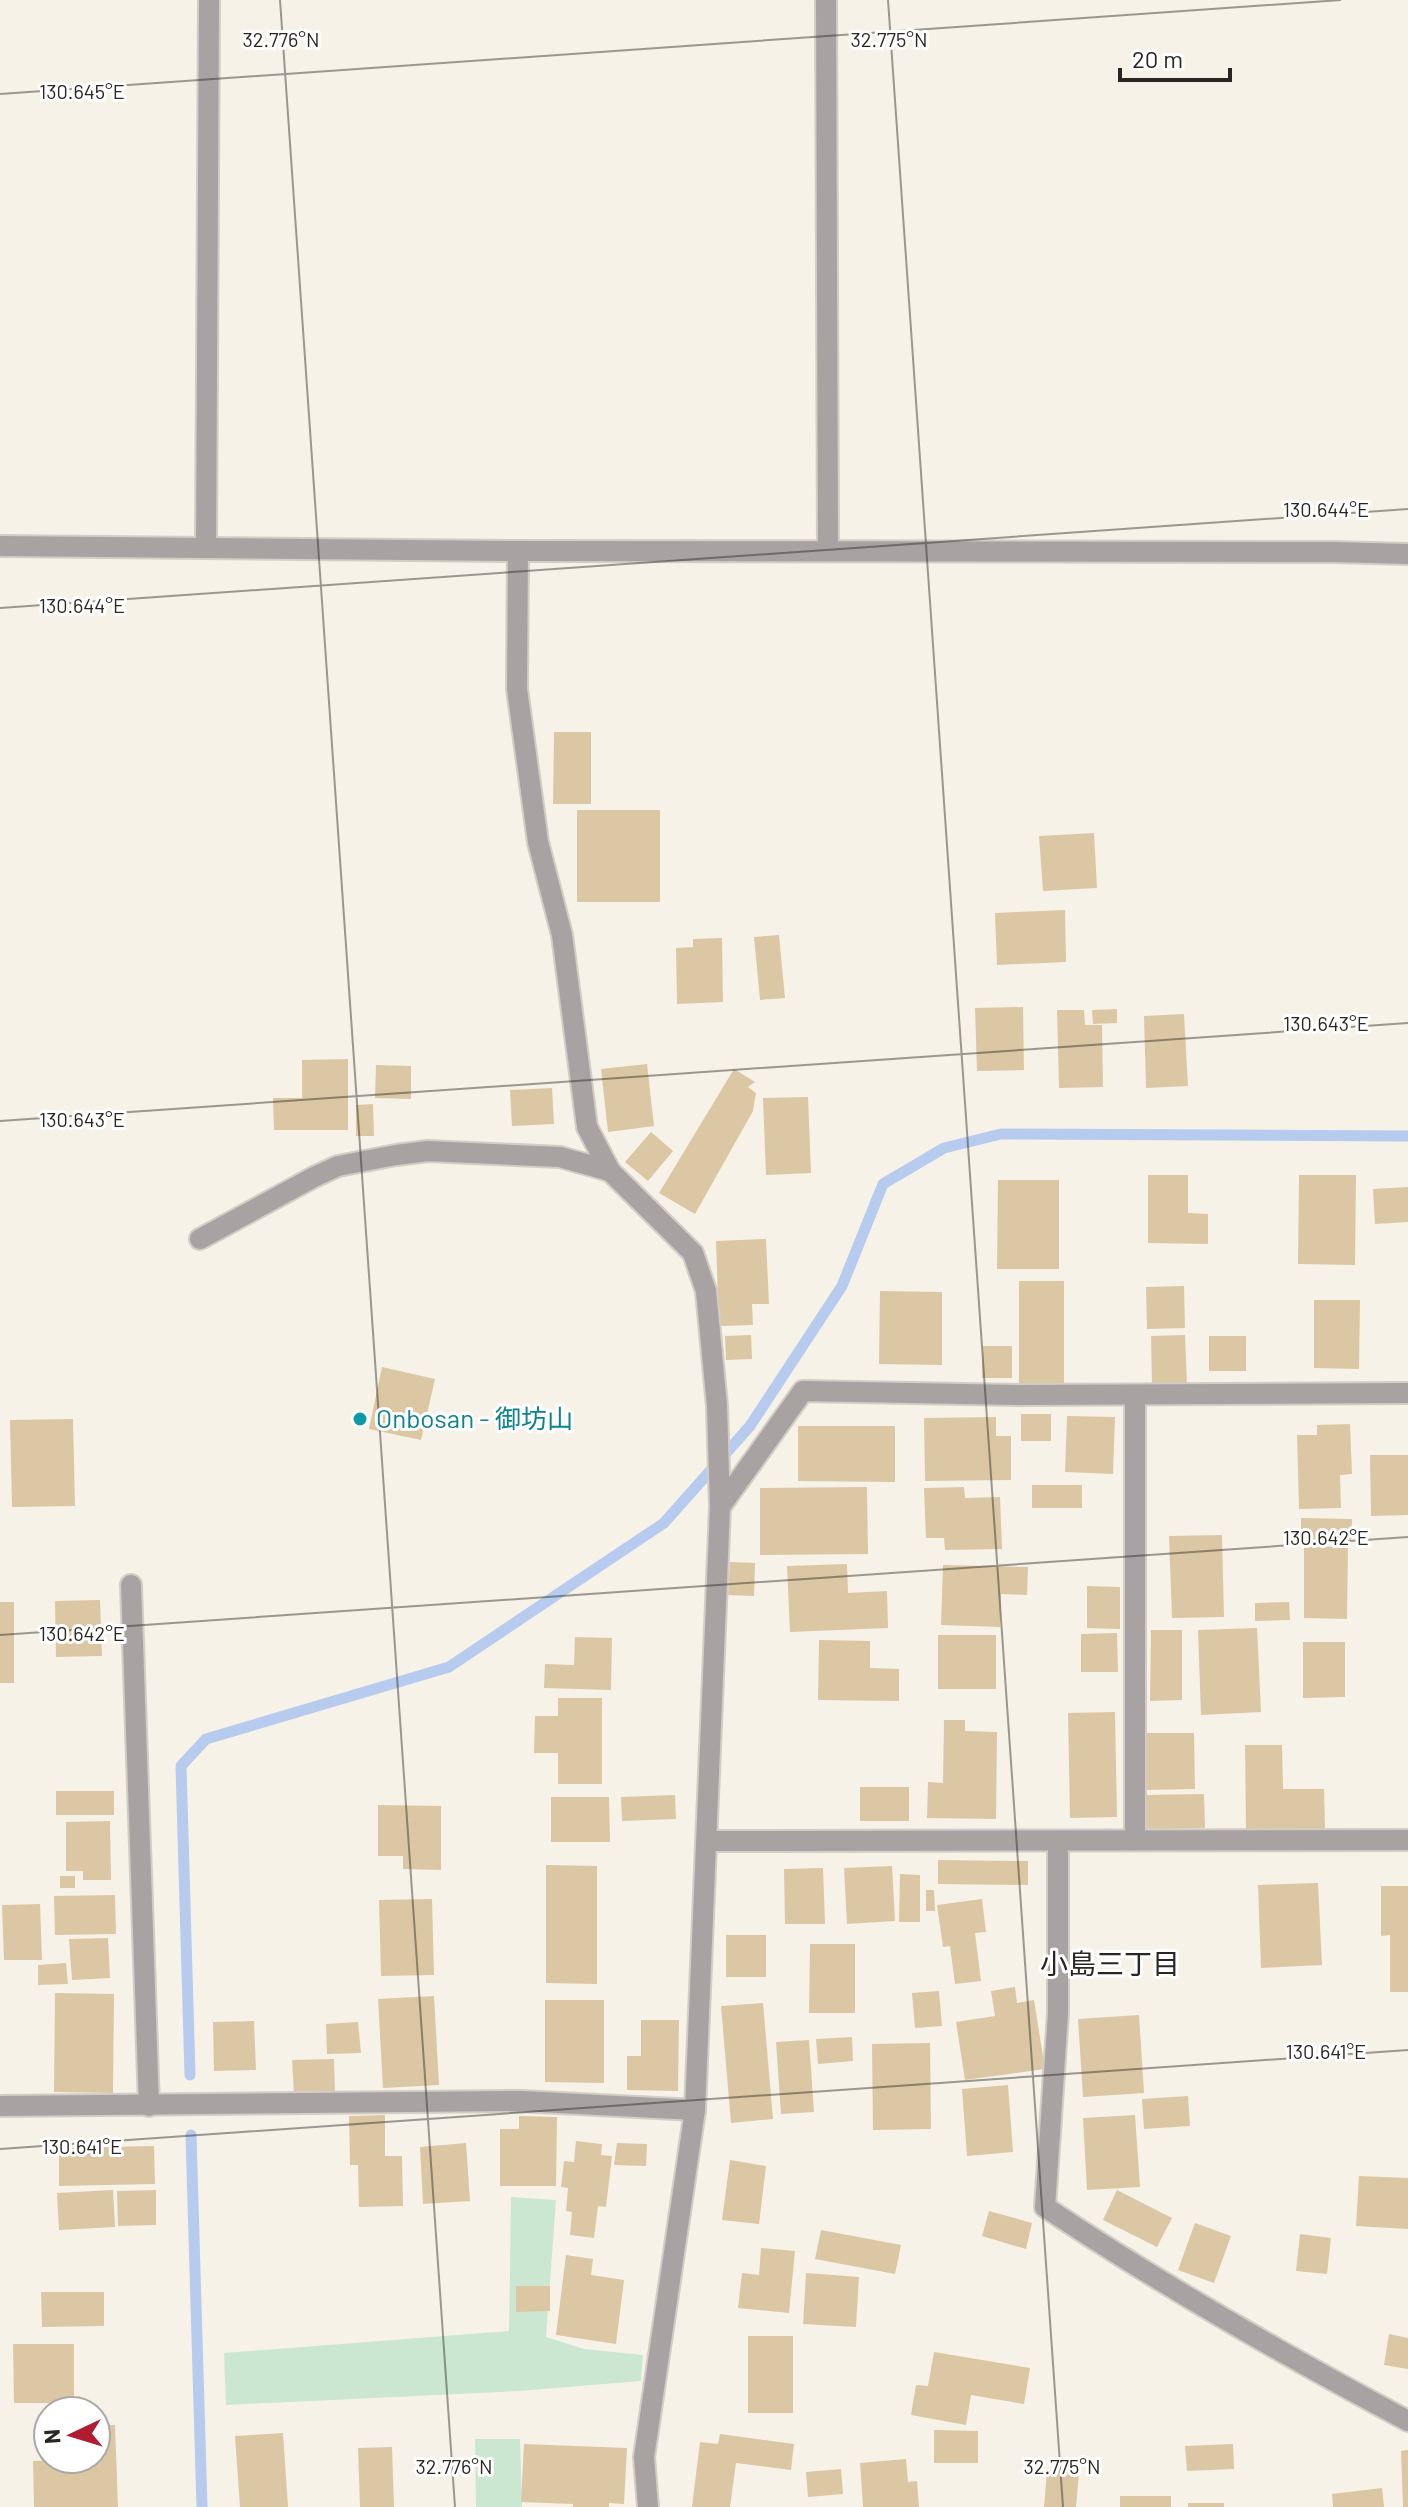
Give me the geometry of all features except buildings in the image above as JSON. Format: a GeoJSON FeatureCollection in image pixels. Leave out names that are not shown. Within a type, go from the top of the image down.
{"type":"FeatureCollection","features":[{"type":"Feature","properties":{"kind":"street"},"geometry":{"type":"LineString","coordinates":[[206,548],[209,0]]}},
{"type":"Feature","properties":{"kind":"street"},"geometry":{"type":"LineString","coordinates":[[826,0],[828,551]]}},
{"type":"Feature","properties":{"kind":"street"},"geometry":{"type":"LineString","coordinates":[[0,546],[1408,554]]}},
{"type":"Feature","properties":{"kind":"street"},"geometry":{"type":"LineString","coordinates":[[518,551],[517,689],[538,842],[562,935],[587,1127],[610,1171],[693,1253],[706,1291],[717,1406],[720,1507],[695,2110],[644,2457],[648,2507]]}},
{"type":"Feature","properties":{"kind":"street"},"geometry":{"type":"LineString","coordinates":[[200,1239],[338,1166],[396,1155],[428,1151],[560,1157],[610,1171]]}},
{"type":"Feature","properties":{"kind":"street"},"geometry":{"type":"LineString","coordinates":[[720,1507],[803,1391],[1135,1395],[1408,1393]]}},
{"type":"Feature","properties":{"kind":"street"},"geometry":{"type":"LineString","coordinates":[[1135,1395],[1135,1840]]}},
{"type":"Feature","properties":{"kind":"street"},"geometry":{"type":"LineString","coordinates":[[131,1585],[149,2106]]}},
{"type":"Feature","properties":{"kind":"street"},"geometry":{"type":"LineString","coordinates":[[707,1841],[1408,1840]]}},
{"type":"Feature","properties":{"kind":"street"},"geometry":{"type":"LineString","coordinates":[[1058,1841],[1058,2013],[1045,2207],[1114,2253],[1280,2353],[1408,2421]]}},
{"type":"Feature","properties":{"kind":"street"},"geometry":{"type":"LineString","coordinates":[[0,2106],[521,2101],[695,2110]]}},
{"type":"Feature","properties":{"kind":"green space"},"geometry":{"type":"Polygon","coordinates":[[[511,2197],[556,2200],[546,2337],[584,2349],[643,2355],[641,2381],[519,2391],[226,2405],[224,2353],[509,2331],[511,2197]]]}},
{"type":"Feature","properties":{"kind":"green space"},"geometry":{"type":"Polygon","coordinates":[[[475,2439],[520,2439],[522,2507],[476,2507],[475,2439]]]}},
{"type":"Feature","properties":{"kind":"waterway"},"geometry":{"type":"LineString","coordinates":[[190,2075],[181,1766],[206,1739],[449,1667],[664,1523],[750,1426],[842,1286],[883,1184],[944,1148],[1001,1134],[1408,1136]]}},
{"type":"Feature","properties":{"kind":"waterway"},"geometry":{"type":"LineString","coordinates":[[191,2135],[202,2507]]}},
{"type":"Feature","properties":{"kind":"place","name":"Onbosan - 御坊山"},"geometry":{"type":"Point","coordinates":[360,1419]}},
{"type":"Feature","properties":{"kind":"district","name":"小島三丁目"},"geometry":{"type":"Point","coordinates":[1110,1964]}}]}
